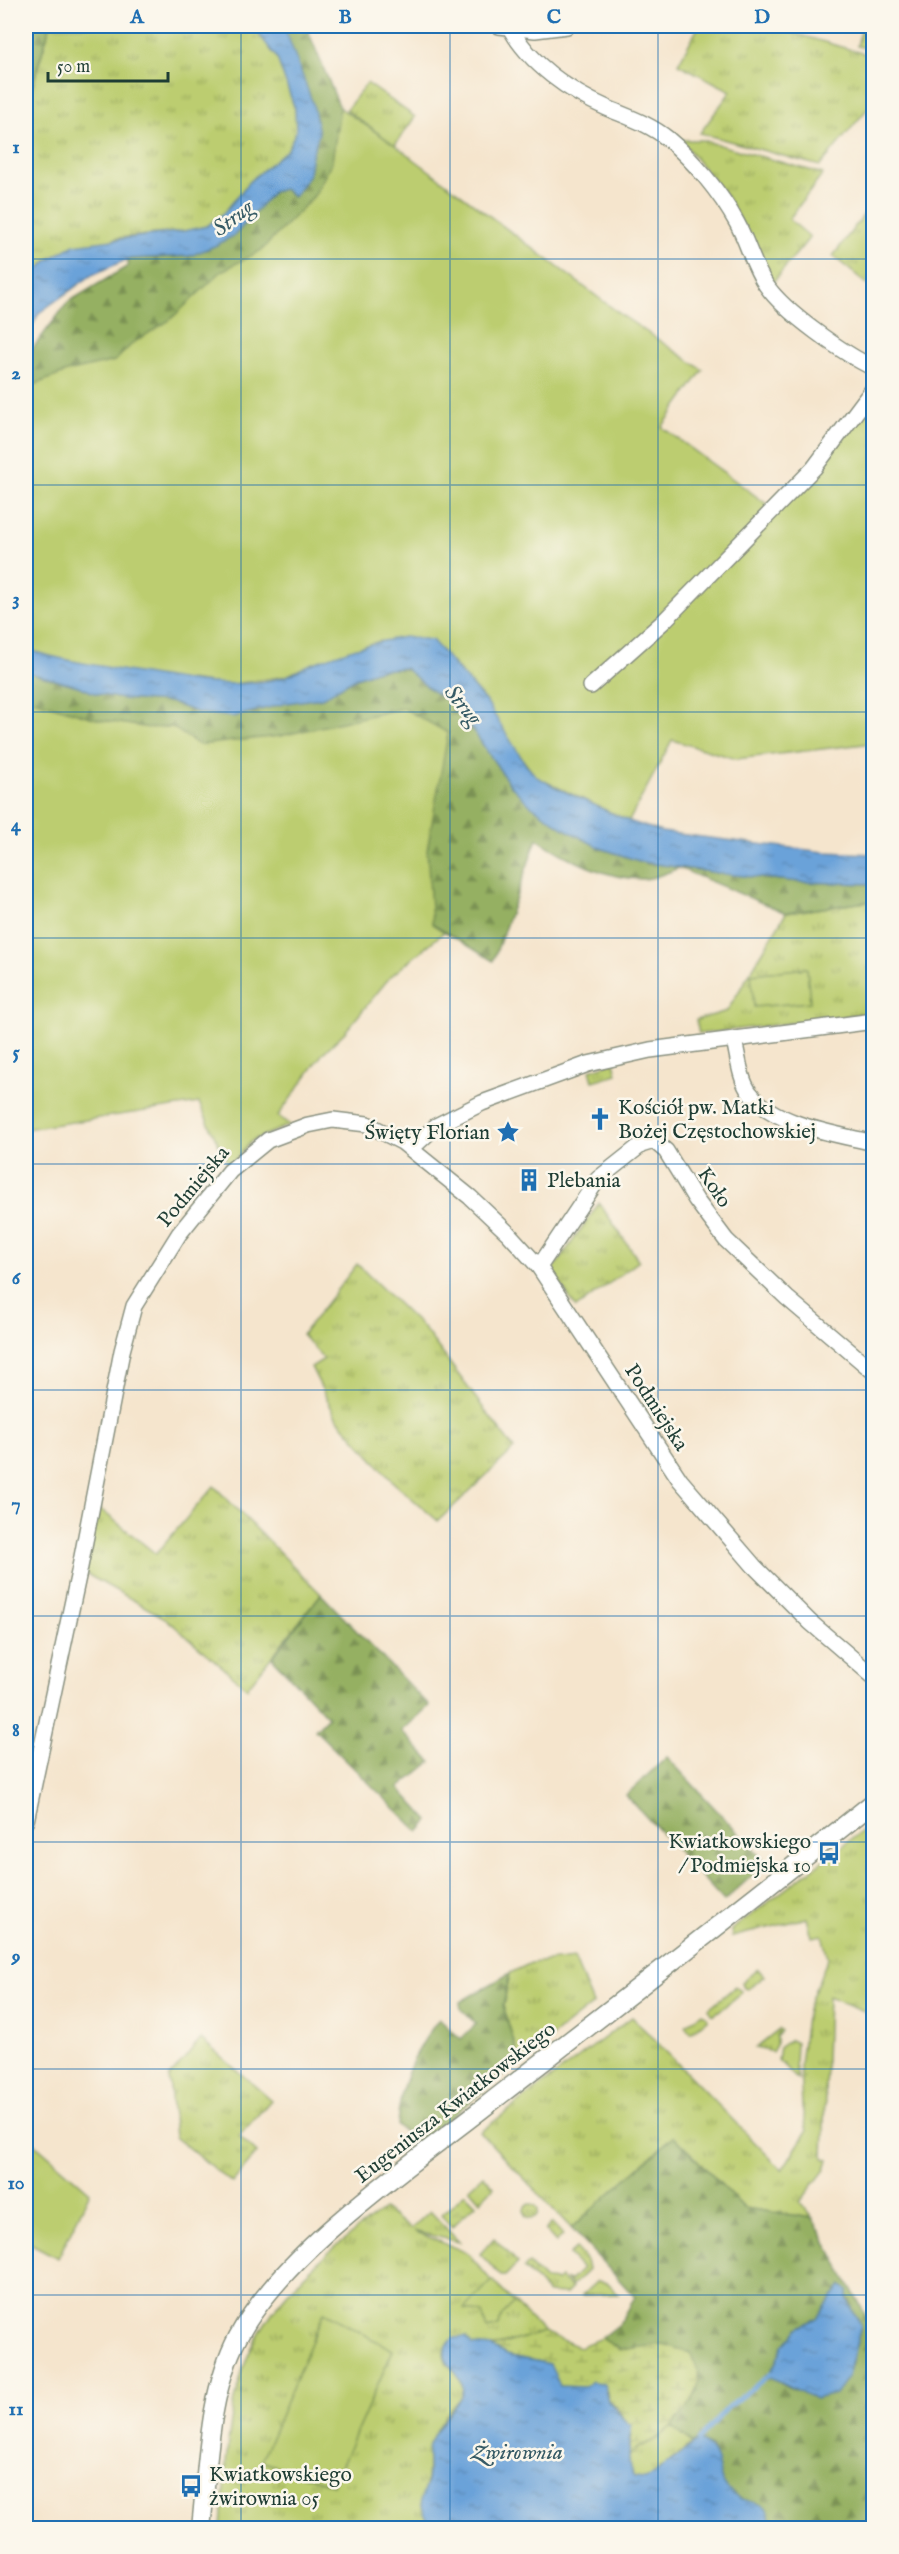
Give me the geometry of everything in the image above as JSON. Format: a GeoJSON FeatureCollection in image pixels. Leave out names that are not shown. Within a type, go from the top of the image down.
{"type":"FeatureCollection","features":[{"type":"Feature","properties":{"kind":"street"},"geometry":{"type":"LineString","coordinates":[[504,27],[535,30],[567,26]]}},
{"type":"Feature","properties":{"kind":"street"},"geometry":{"type":"LineString","coordinates":[[504,27],[534,59],[561,82],[586,99],[653,128],[680,150],[726,205],[738,224],[765,284],[774,296],[814,329],[873,368]]}},
{"type":"Feature","properties":{"kind":"street"},"geometry":{"type":"LineString","coordinates":[[591,686],[663,622],[814,468],[873,388]]}},
{"type":"Feature","properties":{"kind":"street"},"geometry":{"type":"LineString","coordinates":[[411,1149],[436,1126],[482,1103],[588,1064],[650,1050],[873,1021]]}},
{"type":"Feature","properties":{"kind":"street"},"geometry":{"type":"LineString","coordinates":[[734,1040],[750,1093],[766,1109],[797,1123],[873,1143]]}},
{"type":"Feature","properties":{"kind":"street","name":"Podmiejska"},"geometry":{"type":"LineString","coordinates":[[26,1821],[79,1572],[122,1351],[134,1306],[179,1234],[214,1187],[255,1148],[268,1140],[308,1125],[333,1120],[350,1120],[367,1124],[411,1149],[491,1216],[539,1267],[680,1480],[762,1575],[810,1622],[873,1677]]}},
{"type":"Feature","properties":{"kind":"street","name":"Koło"},"geometry":{"type":"LineString","coordinates":[[539,1267],[598,1179],[640,1145],[654,1141],[666,1151],[696,1200],[726,1240],[787,1298],[873,1372]]}},
{"type":"Feature","properties":{"kind":"street","name":"Eugeniusza Kwiatkowskiego"},"geometry":{"type":"LineString","coordinates":[[201,2529],[212,2433],[220,2386],[230,2352],[259,2302],[289,2269],[386,2185],[873,1802]]}},
{"type":"Feature","properties":{"kind":"green space"},"geometry":{"type":"Polygon","coordinates":[[[26,26],[50,26],[32,86],[26,85],[26,26]]]}},
{"type":"Feature","properties":{"kind":"green space"},"geometry":{"type":"Polygon","coordinates":[[[50,26],[253,26],[277,58],[295,109],[296,131],[288,149],[250,181],[224,213],[207,226],[184,231],[118,238],[49,259],[26,282],[26,109],[50,26]]]}},
{"type":"Feature","properties":{"kind":"green space"},"geometry":{"type":"Polygon","coordinates":[[[284,26],[306,26],[340,108],[332,162],[315,195],[262,250],[222,271],[170,320],[133,343],[115,361],[67,372],[26,388],[26,364],[33,348],[68,302],[128,266],[128,259],[190,256],[259,207],[273,192],[284,189],[293,197],[309,175],[319,133],[284,26]]]}},
{"type":"Feature","properties":{"kind":"green space"},"geometry":{"type":"Polygon","coordinates":[[[699,26],[769,26],[873,56],[873,102],[820,166],[700,133],[731,91],[678,64],[699,26]]]}},
{"type":"Feature","properties":{"kind":"green space"},"geometry":{"type":"Polygon","coordinates":[[[862,26],[873,26],[873,50],[857,46],[862,26]]]}},
{"type":"Feature","properties":{"kind":"green space"},"geometry":{"type":"Polygon","coordinates":[[[367,83],[415,117],[395,145],[346,110],[367,83]]]}},
{"type":"Feature","properties":{"kind":"green space"},"geometry":{"type":"Polygon","coordinates":[[[340,108],[395,145],[623,316],[703,370],[662,427],[775,510],[873,397],[873,743],[736,759],[672,740],[629,821],[536,777],[508,740],[487,703],[452,662],[379,641],[311,664],[286,676],[227,685],[189,680],[170,681],[60,660],[26,649],[26,388],[67,372],[115,361],[133,343],[170,320],[222,271],[262,250],[315,195],[332,162],[340,108]]]}},
{"type":"Feature","properties":{"kind":"green space"},"geometry":{"type":"Polygon","coordinates":[[[681,140],[702,140],[823,174],[789,219],[810,237],[773,282],[727,197],[681,140]]]}},
{"type":"Feature","properties":{"kind":"green space"},"geometry":{"type":"Polygon","coordinates":[[[873,202],[874,284],[871,287],[833,256],[873,202]]]}},
{"type":"Feature","properties":{"kind":"green space"},"geometry":{"type":"Polygon","coordinates":[[[405,668],[431,690],[456,705],[510,785],[529,804],[563,828],[600,848],[642,862],[725,874],[800,882],[873,884],[873,901],[786,913],[679,868],[647,879],[615,876],[601,872],[561,854],[537,839],[493,961],[432,924],[427,850],[447,733],[403,708],[281,736],[199,745],[172,727],[149,728],[100,720],[26,698],[26,672],[95,693],[122,699],[169,702],[199,713],[322,698],[354,679],[378,670],[405,668]]]}},
{"type":"Feature","properties":{"kind":"green space"},"geometry":{"type":"Polygon","coordinates":[[[26,698],[100,720],[149,728],[172,727],[199,745],[281,736],[403,708],[448,733],[427,850],[432,924],[444,932],[390,977],[345,1032],[323,1053],[278,1116],[290,1125],[253,1140],[229,1166],[199,1103],[26,1129],[26,698]]]}},
{"type":"Feature","properties":{"kind":"green space"},"geometry":{"type":"Polygon","coordinates":[[[873,901],[873,1013],[699,1034],[696,1020],[727,1011],[786,913],[873,901]]]}},
{"type":"Feature","properties":{"kind":"green space"},"geometry":{"type":"Polygon","coordinates":[[[807,968],[810,1002],[754,1007],[751,974],[807,968]]]}},
{"type":"Feature","properties":{"kind":"green space"},"geometry":{"type":"Polygon","coordinates":[[[614,1062],[617,1074],[593,1081],[590,1070],[614,1062]]]}},
{"type":"Feature","properties":{"kind":"green space"},"geometry":{"type":"Polygon","coordinates":[[[599,1203],[639,1261],[576,1308],[552,1271],[599,1203]]]}},
{"type":"Feature","properties":{"kind":"green space"},"geometry":{"type":"Polygon","coordinates":[[[357,1264],[425,1330],[514,1449],[438,1521],[394,1483],[336,1417],[311,1367],[324,1359],[302,1335],[357,1264]]]}},
{"type":"Feature","properties":{"kind":"green space"},"geometry":{"type":"Polygon","coordinates":[[[214,1486],[321,1594],[247,1688],[165,1618],[85,1573],[99,1508],[156,1554],[214,1486]]]}},
{"type":"Feature","properties":{"kind":"green space"},"geometry":{"type":"Polygon","coordinates":[[[321,1594],[429,1706],[402,1731],[431,1762],[399,1788],[429,1821],[419,1832],[315,1730],[328,1717],[272,1658],[321,1594]]]}},
{"type":"Feature","properties":{"kind":"green space"},"geometry":{"type":"Polygon","coordinates":[[[667,1757],[766,1863],[724,1901],[626,1795],[667,1757]]]}},
{"type":"Feature","properties":{"kind":"green space"},"geometry":{"type":"Polygon","coordinates":[[[873,1823],[873,2018],[862,2010],[828,1996],[823,2158],[828,2160],[824,2171],[800,2202],[813,2218],[744,2208],[674,2136],[571,2228],[480,2132],[632,2017],[782,2170],[807,2131],[802,2107],[800,2064],[807,2009],[828,1958],[822,1935],[812,1937],[807,1918],[732,1937],[731,1930],[873,1823]]]}},
{"type":"Feature","properties":{"kind":"green space"},"geometry":{"type":"Polygon","coordinates":[[[574,1958],[593,2004],[520,2062],[503,2006],[510,1973],[531,1963],[574,1958]]]}},
{"type":"Feature","properties":{"kind":"green space"},"geometry":{"type":"Polygon","coordinates":[[[758,1969],[764,1976],[748,1989],[744,1988],[742,1982],[758,1969]]]}},
{"type":"Feature","properties":{"kind":"green space"},"geometry":{"type":"Polygon","coordinates":[[[510,1973],[503,2006],[520,2062],[417,2144],[397,2125],[401,2095],[415,2056],[439,2019],[461,2039],[476,2024],[461,2009],[460,2002],[510,1973]]]}},
{"type":"Feature","properties":{"kind":"green space"},"geometry":{"type":"Polygon","coordinates":[[[735,1987],[741,1991],[740,1994],[714,2015],[711,2014],[709,2008],[735,1987]]]}},
{"type":"Feature","properties":{"kind":"green space"},"geometry":{"type":"Polygon","coordinates":[[[702,2013],[707,2020],[690,2033],[685,2026],[702,2013]]]}},
{"type":"Feature","properties":{"kind":"green space"},"geometry":{"type":"Polygon","coordinates":[[[779,2029],[781,2031],[776,2036],[776,2045],[772,2052],[755,2048],[779,2029]]]}},
{"type":"Feature","properties":{"kind":"green space"},"geometry":{"type":"Polygon","coordinates":[[[201,2039],[271,2100],[239,2136],[257,2153],[232,2183],[175,2137],[169,2078],[201,2039]]]}},
{"type":"Feature","properties":{"kind":"green space"},"geometry":{"type":"Polygon","coordinates":[[[790,2040],[796,2043],[795,2063],[798,2080],[778,2060],[780,2047],[790,2040]]]}},
{"type":"Feature","properties":{"kind":"green space"},"geometry":{"type":"Polygon","coordinates":[[[674,2136],[744,2208],[813,2218],[873,2329],[873,2528],[772,2528],[771,2518],[764,2507],[730,2492],[721,2478],[712,2448],[699,2440],[692,2443],[671,2426],[698,2391],[663,2344],[620,2350],[601,2338],[621,2322],[635,2297],[571,2228],[674,2136]],[[842,2285],[817,2318],[798,2328],[784,2345],[769,2376],[794,2390],[848,2376],[861,2326],[847,2298],[847,2290],[842,2285]]]}},
{"type":"Feature","properties":{"kind":"green space"},"geometry":{"type":"Polygon","coordinates":[[[33,2142],[90,2192],[58,2258],[26,2241],[26,2166],[33,2142]]]}},
{"type":"Feature","properties":{"kind":"green space"},"geometry":{"type":"Polygon","coordinates":[[[483,2175],[494,2187],[480,2201],[469,2188],[483,2175]]]}},
{"type":"Feature","properties":{"kind":"green space"},"geometry":{"type":"Polygon","coordinates":[[[465,2193],[476,2204],[452,2227],[441,2215],[465,2193]]]}},
{"type":"Feature","properties":{"kind":"green space"},"geometry":{"type":"Polygon","coordinates":[[[528,2204],[534,2204],[538,2211],[534,2218],[528,2218],[524,2214],[524,2208],[528,2204]]]}},
{"type":"Feature","properties":{"kind":"green space"},"geometry":{"type":"Polygon","coordinates":[[[384,2209],[411,2229],[430,2211],[459,2242],[414,2231],[468,2253],[489,2278],[544,2332],[492,2347],[447,2345],[444,2355],[447,2364],[458,2373],[463,2388],[460,2399],[446,2415],[429,2443],[427,2480],[421,2500],[431,2528],[221,2528],[233,2408],[243,2369],[253,2344],[283,2299],[301,2279],[341,2242],[384,2209]]]}},
{"type":"Feature","properties":{"kind":"green space"},"geometry":{"type":"Polygon","coordinates":[[[552,2223],[563,2235],[556,2242],[545,2230],[552,2223]]]}},
{"type":"Feature","properties":{"kind":"green space"},"geometry":{"type":"Polygon","coordinates":[[[494,2238],[518,2263],[505,2276],[501,2276],[480,2254],[494,2238]]]}},
{"type":"Feature","properties":{"kind":"green space"},"geometry":{"type":"Polygon","coordinates":[[[576,2249],[586,2260],[588,2270],[572,2286],[566,2280],[570,2281],[582,2269],[569,2255],[576,2249]]]}},
{"type":"Feature","properties":{"kind":"green space"},"geometry":{"type":"Polygon","coordinates":[[[529,2264],[545,2280],[557,2281],[560,2278],[572,2288],[566,2294],[548,2293],[524,2268],[529,2264]]]}},
{"type":"Feature","properties":{"kind":"green space"},"geometry":{"type":"Polygon","coordinates":[[[492,2280],[514,2303],[501,2316],[499,2326],[487,2329],[482,2314],[464,2309],[492,2280]]]}},
{"type":"Feature","properties":{"kind":"green space"},"geometry":{"type":"Polygon","coordinates":[[[597,2281],[608,2283],[619,2294],[582,2295],[597,2281]]]}},
{"type":"Feature","properties":{"kind":"green space"},"geometry":{"type":"Polygon","coordinates":[[[324,2312],[393,2350],[333,2485],[261,2461],[324,2312]]]}},
{"type":"Feature","properties":{"kind":"green space"},"geometry":{"type":"Polygon","coordinates":[[[544,2332],[579,2347],[601,2338],[620,2350],[663,2344],[690,2352],[699,2375],[698,2386],[690,2404],[669,2429],[654,2440],[637,2448],[628,2458],[632,2435],[617,2407],[608,2402],[607,2391],[559,2386],[550,2364],[506,2355],[492,2347],[544,2332]]]}},
{"type":"Feature","properties":{"kind":"green space"},"geometry":{"type":"Polygon","coordinates":[[[671,2426],[692,2443],[646,2480],[634,2478],[628,2461],[629,2456],[671,2426]]]}},
{"type":"Feature","properties":{"kind":"water","name":"Strug"},"geometry":{"type":"Polygon","coordinates":[[[253,26],[284,26],[313,104],[319,133],[309,175],[294,197],[284,189],[273,192],[235,235],[190,256],[128,259],[92,275],[39,313],[26,339],[26,282],[49,259],[74,245],[207,226],[224,213],[250,181],[288,149],[296,131],[295,109],[277,58],[253,26]]]}},
{"type":"Feature","properties":{"kind":"water","name":"Strug"},"geometry":{"type":"Polygon","coordinates":[[[404,637],[432,640],[487,703],[526,765],[537,777],[555,787],[629,821],[662,832],[824,852],[873,854],[873,884],[800,882],[725,874],[642,862],[600,848],[563,828],[529,804],[510,785],[456,705],[431,690],[405,668],[378,670],[354,679],[322,698],[287,703],[233,717],[199,713],[169,702],[122,699],[94,693],[78,686],[26,672],[26,649],[48,656],[156,676],[224,684],[246,683],[287,676],[308,665],[345,652],[404,637]]]}},
{"type":"Feature","properties":{"kind":"water"},"geometry":{"type":"Polygon","coordinates":[[[841,2285],[847,2290],[847,2298],[861,2326],[848,2376],[835,2394],[815,2399],[769,2376],[784,2345],[798,2328],[817,2318],[841,2285]]]}},
{"type":"Feature","properties":{"kind":"water","name":"Żwirownia"},"geometry":{"type":"Polygon","coordinates":[[[466,2337],[472,2345],[492,2347],[506,2355],[550,2364],[560,2386],[585,2387],[591,2381],[604,2384],[608,2402],[631,2425],[629,2465],[634,2478],[646,2479],[699,2440],[708,2446],[716,2458],[723,2483],[728,2490],[735,2496],[762,2505],[771,2517],[772,2528],[431,2528],[421,2503],[428,2476],[429,2444],[435,2432],[457,2403],[463,2389],[461,2381],[447,2363],[446,2348],[453,2338],[466,2337]]]}},
{"type":"Feature","properties":{"kind":"waterway"},"geometry":{"type":"LineString","coordinates":[[699,2440],[729,2406],[772,2373]]}},
{"type":"Feature","properties":{"kind":"place","name":"Kościół pw. Matki Bożej Częstochowskiej"},"geometry":{"type":"Point","coordinates":[600,1119]}},
{"type":"Feature","properties":{"kind":"place","name":"Święty Florian"},"geometry":{"type":"Point","coordinates":[508,1132]}},
{"type":"Feature","properties":{"kind":"place","name":"Plebania"},"geometry":{"type":"Point","coordinates":[529,1180]}},
{"type":"Feature","properties":{"kind":"place","name":"Kwiatkowskiego / Podmiejska 10"},"geometry":{"type":"Point","coordinates":[829,1853]}},
{"type":"Feature","properties":{"kind":"place","name":"Kwiatkowskiego żwirownia 05"},"geometry":{"type":"Point","coordinates":[191,2486]}}]}
